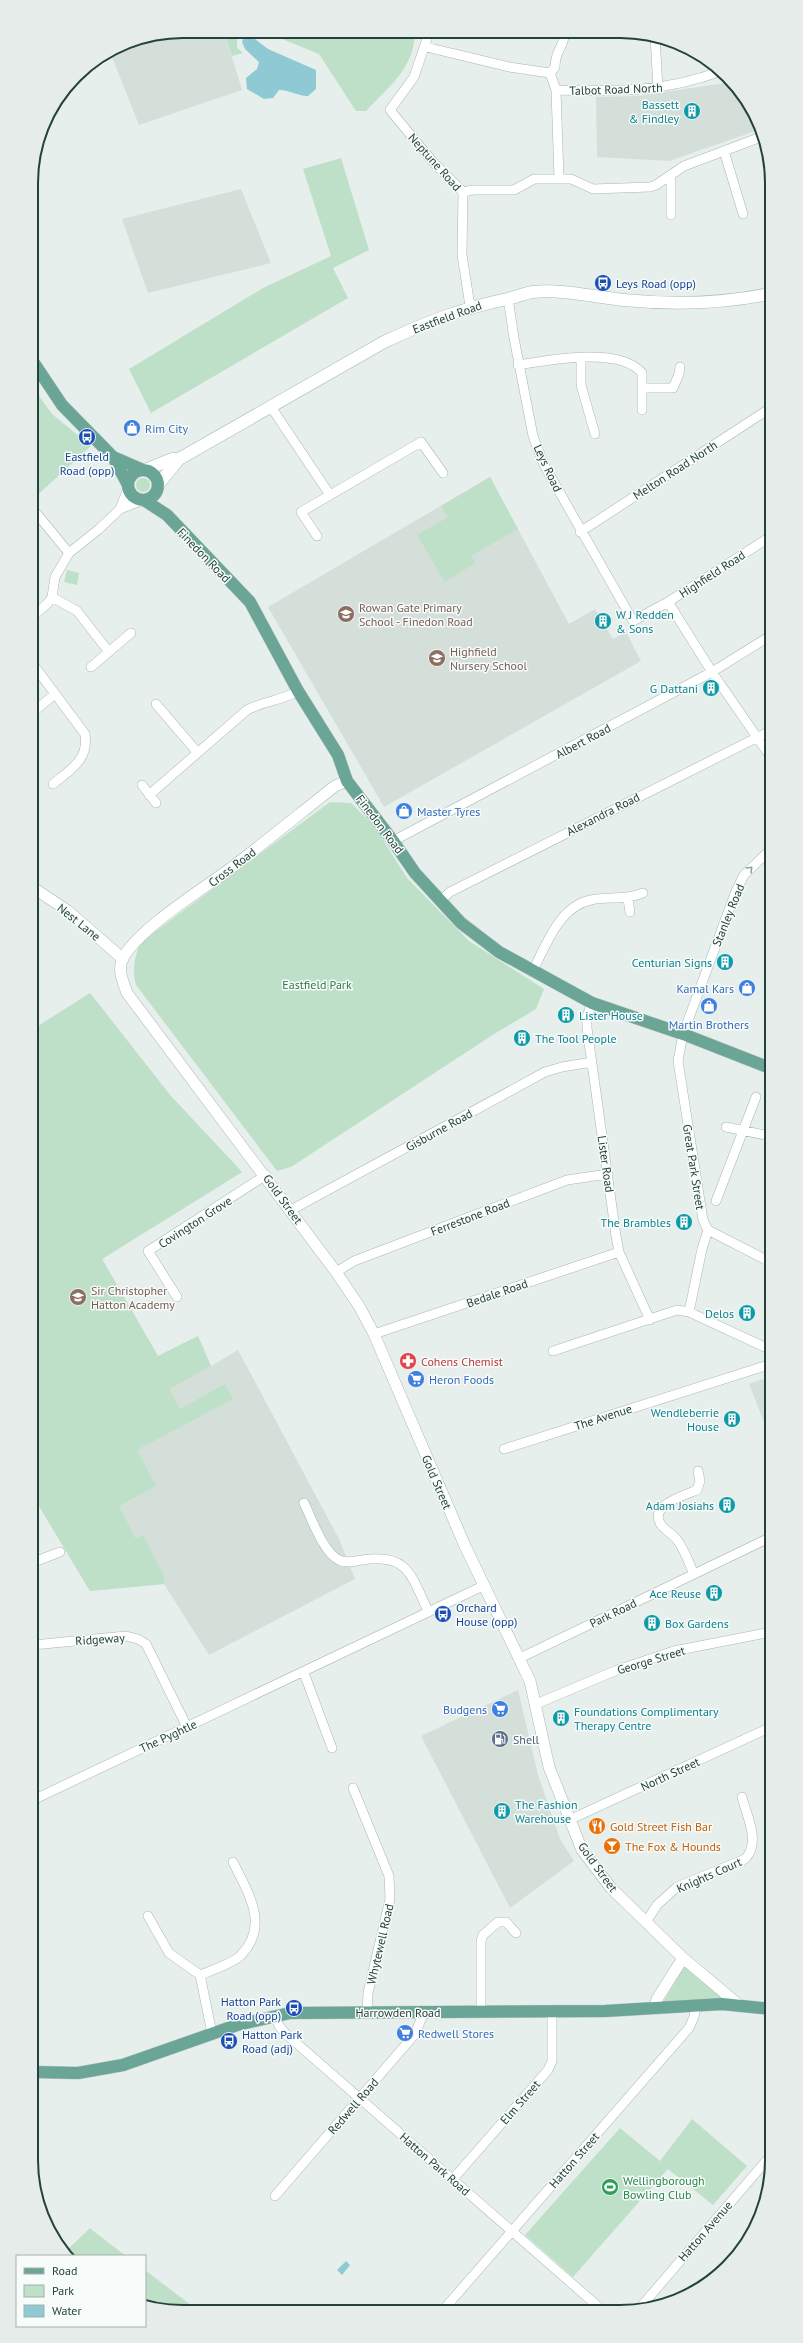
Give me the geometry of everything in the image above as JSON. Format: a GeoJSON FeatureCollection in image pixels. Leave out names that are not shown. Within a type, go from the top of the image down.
{"type":"FeatureCollection","features":[{"type":"Feature","properties":{"kind":"main road","name":"Eastfield Road"},"geometry":{"type":"LineString","coordinates":[[158,487],[179,460],[384,342],[419,326],[470,306],[533,292],[569,292],[624,300],[703,304],[733,301],[765,295]]}},
{"type":"Feature","properties":{"kind":"main road"},"geometry":{"type":"LineString","coordinates":[[38,369],[62,405],[113,457],[134,497],[143,500],[153,497],[158,487],[153,473],[113,457]]}},
{"type":"Feature","properties":{"kind":"main road","name":"Eastfield Road"},"geometry":{"type":"LineString","coordinates":[[144,470],[172,459],[179,460]]}},
{"type":"Feature","properties":{"kind":"main road"},"geometry":{"type":"LineString","coordinates":[[128,487],[131,476],[144,470]]}},
{"type":"Feature","properties":{"kind":"main road","name":"Finedon Road"},"geometry":{"type":"LineString","coordinates":[[158,487],[167,515]]}},
{"type":"Feature","properties":{"kind":"main road","name":"Finedon Road"},"geometry":{"type":"LineString","coordinates":[[143,500],[167,515],[250,602],[298,691],[338,755],[347,781],[393,840],[415,873],[440,902],[461,923],[499,952],[532,972],[592,1003],[683,1034],[765,1066]]}},
{"type":"Feature","properties":{"kind":"main road","name":"Harrowden Road"},"geometry":{"type":"LineString","coordinates":[[38,2072],[78,2073],[123,2065],[212,2033],[275,2015],[324,2011],[552,2012],[739,2005],[765,2008]]}},
{"type":"Feature","properties":{"kind":"street","name":"Neptune Road"},"geometry":{"type":"LineString","coordinates":[[428,38],[426,47],[414,77],[390,110],[433,162],[463,192],[462,255],[470,306]]}},
{"type":"Feature","properties":{"kind":"street"},"geometry":{"type":"LineString","coordinates":[[550,73],[555,67],[555,55],[563,43],[564,38]]}},
{"type":"Feature","properties":{"kind":"street"},"geometry":{"type":"LineString","coordinates":[[655,43],[658,89]]}},
{"type":"Feature","properties":{"kind":"street"},"geometry":{"type":"LineString","coordinates":[[426,47],[509,68],[550,73]]}},
{"type":"Feature","properties":{"kind":"street"},"geometry":{"type":"LineString","coordinates":[[550,73],[556,90],[559,179]]}},
{"type":"Feature","properties":{"kind":"street","name":"Talbot Road North"},"geometry":{"type":"LineString","coordinates":[[556,90],[658,89],[680,85],[714,74]]}},
{"type":"Feature","properties":{"kind":"street"},"geometry":{"type":"LineString","coordinates":[[463,192],[473,190],[514,190],[534,179],[571,180],[593,189],[650,187],[656,185],[684,166],[757,138]]}},
{"type":"Feature","properties":{"kind":"street"},"geometry":{"type":"LineString","coordinates":[[724,151],[743,214]]}},
{"type":"Feature","properties":{"kind":"street"},"geometry":{"type":"LineString","coordinates":[[671,175],[671,215]]}},
{"type":"Feature","properties":{"kind":"street","name":"Leys Road"},"geometry":{"type":"LineString","coordinates":[[508,298],[518,365],[533,436],[544,465],[580,532],[633,621]]}},
{"type":"Feature","properties":{"kind":"street"},"geometry":{"type":"LineString","coordinates":[[518,365],[557,358],[581,357],[630,364],[642,373],[642,410]]}},
{"type":"Feature","properties":{"kind":"street"},"geometry":{"type":"LineString","coordinates":[[581,357],[581,385],[595,434]]}},
{"type":"Feature","properties":{"kind":"street"},"geometry":{"type":"LineString","coordinates":[[643,388],[673,388],[680,374],[680,367]]}},
{"type":"Feature","properties":{"kind":"street"},"geometry":{"type":"LineString","coordinates":[[272,407],[330,495]]}},
{"type":"Feature","properties":{"kind":"street","name":"Melton Road North"},"geometry":{"type":"LineString","coordinates":[[580,532],[765,412]]}},
{"type":"Feature","properties":{"kind":"street"},"geometry":{"type":"LineString","coordinates":[[317,536],[301,512],[421,442],[443,473]]}},
{"type":"Feature","properties":{"kind":"street"},"geometry":{"type":"LineString","coordinates":[[120,509],[128,487]]}},
{"type":"Feature","properties":{"kind":"street"},"geometry":{"type":"LineString","coordinates":[[38,612],[48,603],[52,597],[55,577],[69,553],[99,529],[120,509],[143,500]]}},
{"type":"Feature","properties":{"kind":"street"},"geometry":{"type":"LineString","coordinates":[[38,515],[69,553]]}},
{"type":"Feature","properties":{"kind":"street","name":"Highfield Road"},"geometry":{"type":"LineString","coordinates":[[633,621],[668,602],[765,540]]}},
{"type":"Feature","properties":{"kind":"street"},"geometry":{"type":"LineString","coordinates":[[52,597],[77,611],[109,652]]}},
{"type":"Feature","properties":{"kind":"street"},"geometry":{"type":"LineString","coordinates":[[668,602],[712,672],[765,749]]}},
{"type":"Feature","properties":{"kind":"street"},"geometry":{"type":"LineString","coordinates":[[91,667],[131,633]]}},
{"type":"Feature","properties":{"kind":"street","name":"Albert Road"},"geometry":{"type":"LineString","coordinates":[[393,840],[712,672],[765,639]]}},
{"type":"Feature","properties":{"kind":"street"},"geometry":{"type":"LineString","coordinates":[[38,671],[78,722],[85,734],[87,745],[77,764],[54,784]]}},
{"type":"Feature","properties":{"kind":"street"},"geometry":{"type":"LineString","coordinates":[[149,794],[247,710],[260,703],[283,700],[298,691]]}},
{"type":"Feature","properties":{"kind":"street"},"geometry":{"type":"LineString","coordinates":[[38,708],[56,694]]}},
{"type":"Feature","properties":{"kind":"street"},"geometry":{"type":"LineString","coordinates":[[156,704],[197,752]]}},
{"type":"Feature","properties":{"kind":"street","name":"Alexandra Road"},"geometry":{"type":"LineString","coordinates":[[440,902],[450,892],[765,734]]}},
{"type":"Feature","properties":{"kind":"street","name":"Cross Road"},"geometry":{"type":"LineString","coordinates":[[123,959],[134,943],[149,928],[236,864],[335,786],[347,781]]}},
{"type":"Feature","properties":{"kind":"street"},"geometry":{"type":"LineString","coordinates":[[142,785],[156,803]]}},
{"type":"Feature","properties":{"kind":"street","name":"Stanley Road"},"geometry":{"type":"LineString","coordinates":[[683,1034],[736,891],[744,875],[765,855]]}},
{"type":"Feature","properties":{"kind":"street","name":"Nest Lane"},"geometry":{"type":"LineString","coordinates":[[38,891],[68,911],[123,959]]}},
{"type":"Feature","properties":{"kind":"street"},"geometry":{"type":"LineString","coordinates":[[532,972],[558,924],[570,909],[591,900],[628,899],[643,893]]}},
{"type":"Feature","properties":{"kind":"street"},"geometry":{"type":"LineString","coordinates":[[628,899],[630,912]]}},
{"type":"Feature","properties":{"kind":"street","name":"Gold Street"},"geometry":{"type":"LineString","coordinates":[[123,959],[120,974],[127,993],[292,1210],[359,1306],[374,1334],[462,1540],[520,1658],[530,1682],[549,1767],[582,1850],[611,1888],[683,1958],[739,2005]]}},
{"type":"Feature","properties":{"kind":"street","name":"Lister Road"},"geometry":{"type":"LineString","coordinates":[[592,1003],[587,1016],[592,1062],[619,1252],[650,1320]]}},
{"type":"Feature","properties":{"kind":"street","name":"Great Park Street"},"geometry":{"type":"LineString","coordinates":[[683,1034],[678,1061],[698,1199],[702,1220],[708,1230]]}},
{"type":"Feature","properties":{"kind":"street","name":"Gisburne Road"},"geometry":{"type":"LineString","coordinates":[[292,1210],[545,1072],[562,1067],[592,1062]]}},
{"type":"Feature","properties":{"kind":"street"},"geometry":{"type":"LineString","coordinates":[[716,1202],[756,1097]]}},
{"type":"Feature","properties":{"kind":"street"},"geometry":{"type":"LineString","coordinates":[[726,1127],[765,1135]]}},
{"type":"Feature","properties":{"kind":"street","name":"Ferrestone Road"},"geometry":{"type":"LineString","coordinates":[[336,1272],[354,1261],[567,1180],[608,1174]]}},
{"type":"Feature","properties":{"kind":"street","name":"Covington Grove"},"geometry":{"type":"LineString","coordinates":[[177,1297],[148,1251],[266,1175]]}},
{"type":"Feature","properties":{"kind":"street"},"geometry":{"type":"LineString","coordinates":[[689,1312],[702,1249],[708,1230],[765,1259]]}},
{"type":"Feature","properties":{"kind":"street","name":"Bedale Road"},"geometry":{"type":"LineString","coordinates":[[374,1334],[619,1252]]}},
{"type":"Feature","properties":{"kind":"street"},"geometry":{"type":"LineString","coordinates":[[553,1350],[650,1320],[677,1310],[689,1312],[765,1347]]}},
{"type":"Feature","properties":{"kind":"street","name":"The Avenue"},"geometry":{"type":"LineString","coordinates":[[504,1449],[765,1366]]}},
{"type":"Feature","properties":{"kind":"street"},"geometry":{"type":"LineString","coordinates":[[694,1574],[677,1539],[661,1525],[658,1516],[661,1508],[669,1502],[697,1490],[700,1481],[698,1471]]}},
{"type":"Feature","properties":{"kind":"street"},"geometry":{"type":"LineString","coordinates":[[304,1503],[332,1555],[340,1561],[348,1562],[387,1558],[402,1564],[409,1572],[428,1611]]}},
{"type":"Feature","properties":{"kind":"street","name":"Park Road"},"geometry":{"type":"LineString","coordinates":[[520,1658],[765,1540]]}},
{"type":"Feature","properties":{"kind":"street"},"geometry":{"type":"LineString","coordinates":[[38,1560],[60,1552]]}},
{"type":"Feature","properties":{"kind":"street","name":"The Pyghtle"},"geometry":{"type":"LineString","coordinates":[[38,1798],[304,1673],[428,1611],[485,1585]]}},
{"type":"Feature","properties":{"kind":"street","name":"George Street"},"geometry":{"type":"LineString","coordinates":[[536,1704],[617,1670],[674,1651],[765,1633]]}},
{"type":"Feature","properties":{"kind":"street","name":"Ridgeway"},"geometry":{"type":"LineString","coordinates":[[38,1645],[126,1636],[138,1639],[146,1644],[187,1727]]}},
{"type":"Feature","properties":{"kind":"street"},"geometry":{"type":"LineString","coordinates":[[304,1673],[332,1748]]}},
{"type":"Feature","properties":{"kind":"street","name":"North Street"},"geometry":{"type":"LineString","coordinates":[[569,1820],[765,1730]]}},
{"type":"Feature","properties":{"kind":"street","name":"Whytewell Road"},"geometry":{"type":"LineString","coordinates":[[353,1788],[389,1876],[390,1899],[368,1993],[367,2012]]}},
{"type":"Feature","properties":{"kind":"street","name":"Knights Court"},"geometry":{"type":"LineString","coordinates":[[646,1922],[657,1905],[671,1891],[745,1859],[751,1854],[753,1838],[742,1797]]}},
{"type":"Feature","properties":{"kind":"street"},"geometry":{"type":"LineString","coordinates":[[200,1976],[240,1956],[254,1934],[256,1912],[234,1862]]}},
{"type":"Feature","properties":{"kind":"street"},"geometry":{"type":"LineString","coordinates":[[148,1916],[169,1952],[200,1976],[212,2033]]}},
{"type":"Feature","properties":{"kind":"street"},"geometry":{"type":"LineString","coordinates":[[481,2012],[481,1941],[483,1935],[498,1922],[506,1922],[516,1933]]}},
{"type":"Feature","properties":{"kind":"street"},"geometry":{"type":"LineString","coordinates":[[655,2009],[657,1999],[683,1958]]}},
{"type":"Feature","properties":{"kind":"street","name":"Hatton Street"},"geometry":{"type":"LineString","coordinates":[[448,2305],[689,2028],[694,2017],[696,2006]]}},
{"type":"Feature","properties":{"kind":"street","name":"Redwell Road"},"geometry":{"type":"LineString","coordinates":[[274,2196],[415,2034],[424,2012]]}},
{"type":"Feature","properties":{"kind":"street","name":"Elm Street"},"geometry":{"type":"LineString","coordinates":[[453,2179],[548,2070],[552,2061],[552,2012]]}},
{"type":"Feature","properties":{"kind":"street","name":"Hatton Park Road"},"geometry":{"type":"LineString","coordinates":[[275,2015],[279,2026],[286,2034],[596,2305]]}},
{"type":"Feature","properties":{"kind":"street","name":"Hatton Avenue"},"geometry":{"type":"LineString","coordinates":[[644,2303],[765,2162]]}},
{"type":"Feature","properties":{"kind":"shaded area"},"geometry":{"type":"Polygon","coordinates":[[[226,38],[242,90],[139,125],[112,57],[128,49],[164,39],[226,38]]]}},
{"type":"Feature","properties":{"kind":"shaded area"},"geometry":{"type":"Polygon","coordinates":[[[724,83],[735,95],[746,111],[755,131],[669,161],[597,157],[596,97],[638,96],[724,83]]]}},
{"type":"Feature","properties":{"kind":"shaded area"},"geometry":{"type":"Polygon","coordinates":[[[241,189],[271,263],[148,293],[122,219],[241,189]]]}},
{"type":"Feature","properties":{"kind":"shaded area"},"geometry":{"type":"Polygon","coordinates":[[[490,477],[569,624],[595,609],[613,639],[626,632],[641,661],[384,807],[268,607],[490,477]]]}},
{"type":"Feature","properties":{"kind":"shaded area","name":"Sir Christopher Hatton Academy"},"geometry":{"type":"Polygon","coordinates":[[[90,993],[170,1095],[242,1172],[102,1259],[158,1356],[198,1336],[211,1366],[238,1350],[339,1539],[355,1579],[209,1655],[164,1584],[90,1591],[38,1504],[38,1026],[90,993]]]}},
{"type":"Feature","properties":{"kind":"shaded area"},"geometry":{"type":"Polygon","coordinates":[[[765,1378],[765,1425],[749,1384],[765,1378]]]}},
{"type":"Feature","properties":{"kind":"shaded area"},"geometry":{"type":"Polygon","coordinates":[[[518,1690],[538,1775],[560,1839],[574,1861],[510,1908],[421,1736],[518,1690]]]}},
{"type":"Feature","properties":{"kind":"green space"},"geometry":{"type":"Polygon","coordinates":[[[226,38],[237,38],[237,48],[243,53],[232,56],[226,38]]]}},
{"type":"Feature","properties":{"kind":"green space"},"geometry":{"type":"Polygon","coordinates":[[[280,38],[415,38],[414,45],[405,67],[399,76],[366,111],[356,111],[319,54],[280,38]]]}},
{"type":"Feature","properties":{"kind":"green space"},"geometry":{"type":"Polygon","coordinates":[[[341,158],[369,250],[333,268],[348,298],[151,413],[129,369],[263,288],[331,256],[303,169],[341,158]]]}},
{"type":"Feature","properties":{"kind":"green space"},"geometry":{"type":"Polygon","coordinates":[[[38,394],[52,414],[91,446],[38,495],[38,394]]]}},
{"type":"Feature","properties":{"kind":"green space"},"geometry":{"type":"Polygon","coordinates":[[[490,477],[518,529],[471,556],[475,563],[445,582],[417,535],[448,517],[441,506],[490,477]]]}},
{"type":"Feature","properties":{"kind":"green space"},"geometry":{"type":"Polygon","coordinates":[[[143,478],[148,480],[150,485],[148,490],[143,492],[138,490],[136,485],[138,480],[143,478]]]}},
{"type":"Feature","properties":{"kind":"green space"},"geometry":{"type":"Polygon","coordinates":[[[67,570],[79,573],[77,585],[64,582],[67,570]]]}},
{"type":"Feature","properties":{"kind":"green space","name":"Eastfield Park"},"geometry":{"type":"Polygon","coordinates":[[[330,802],[351,803],[375,827],[407,878],[469,941],[544,989],[536,1009],[491,1036],[291,1167],[277,1171],[136,985],[134,964],[141,942],[330,802]]]}},
{"type":"Feature","properties":{"kind":"green space","name":"Sir Christopher Hatton Academy"},"geometry":{"type":"Polygon","coordinates":[[[90,993],[170,1095],[242,1172],[102,1259],[158,1356],[198,1336],[211,1366],[169,1389],[180,1409],[225,1384],[233,1399],[137,1450],[156,1486],[119,1506],[136,1539],[143,1535],[164,1576],[164,1584],[90,1591],[38,1504],[38,1026],[90,993]]]}},
{"type":"Feature","properties":{"kind":"green space"},"geometry":{"type":"Polygon","coordinates":[[[685,1965],[728,2001],[662,2004],[685,1965]]]}},
{"type":"Feature","properties":{"kind":"green space","name":"Wellingborough Bowling Club"},"geometry":{"type":"Polygon","coordinates":[[[692,2119],[747,2166],[713,2205],[668,2169],[573,2277],[525,2235],[620,2128],[660,2161],[692,2119]]]}},
{"type":"Feature","properties":{"kind":"green space"},"geometry":{"type":"Polygon","coordinates":[[[90,2228],[125,2255],[74,2255],[69,2249],[90,2228]]]}},
{"type":"Feature","properties":{"kind":"green space"},"geometry":{"type":"Polygon","coordinates":[[[146,2271],[191,2305],[164,2304],[146,2300],[146,2271]]]}},
{"type":"Feature","properties":{"kind":"water"},"geometry":{"type":"Polygon","coordinates":[[[244,38],[254,38],[268,49],[316,70],[316,89],[308,96],[279,90],[273,98],[264,99],[247,89],[246,78],[257,69],[259,62],[245,49],[242,42],[244,38]]]}},
{"type":"Feature","properties":{"kind":"water"},"geometry":{"type":"Polygon","coordinates":[[[346,2261],[350,2265],[342,2275],[337,2270],[346,2261]]]}},
{"type":"Feature","properties":{"kind":"place","name":"Bassett & Findley"},"geometry":{"type":"Point","coordinates":[692,111]}},
{"type":"Feature","properties":{"kind":"place","name":"Leys Road (opp)"},"geometry":{"type":"Point","coordinates":[603,283]}},
{"type":"Feature","properties":{"kind":"place","name":"Rim City"},"geometry":{"type":"Point","coordinates":[132,428]}},
{"type":"Feature","properties":{"kind":"place","name":"Eastfield Road (opp)"},"geometry":{"type":"Point","coordinates":[87,437]}},
{"type":"Feature","properties":{"kind":"place","name":"Rowan Gate Primary School - Finedon Road"},"geometry":{"type":"Point","coordinates":[346,614]}},
{"type":"Feature","properties":{"kind":"place","name":"W J Redden & Sons"},"geometry":{"type":"Point","coordinates":[603,621]}},
{"type":"Feature","properties":{"kind":"place","name":"Highfield Nursery School"},"geometry":{"type":"Point","coordinates":[437,658]}},
{"type":"Feature","properties":{"kind":"place","name":"G Dattani"},"geometry":{"type":"Point","coordinates":[711,688]}},
{"type":"Feature","properties":{"kind":"place","name":"Master Tyres"},"geometry":{"type":"Point","coordinates":[404,811]}},
{"type":"Feature","properties":{"kind":"place","name":"Centurian Signs"},"geometry":{"type":"Point","coordinates":[725,962]}},
{"type":"Feature","properties":{"kind":"place","name":"Kamal Kars"},"geometry":{"type":"Point","coordinates":[747,988]}},
{"type":"Feature","properties":{"kind":"place","name":"Martin Brothers"},"geometry":{"type":"Point","coordinates":[709,1006]}},
{"type":"Feature","properties":{"kind":"place","name":"Lister House"},"geometry":{"type":"Point","coordinates":[566,1015]}},
{"type":"Feature","properties":{"kind":"place","name":"The Tool People"},"geometry":{"type":"Point","coordinates":[522,1038]}},
{"type":"Feature","properties":{"kind":"place","name":"The Brambles"},"geometry":{"type":"Point","coordinates":[684,1222]}},
{"type":"Feature","properties":{"kind":"place","name":"Sir Christopher Hatton Academy"},"geometry":{"type":"Point","coordinates":[78,1297]}},
{"type":"Feature","properties":{"kind":"place","name":"Delos"},"geometry":{"type":"Point","coordinates":[747,1313]}},
{"type":"Feature","properties":{"kind":"place","name":"Cohens Chemist"},"geometry":{"type":"Point","coordinates":[408,1361]}},
{"type":"Feature","properties":{"kind":"place","name":"Heron Foods"},"geometry":{"type":"Point","coordinates":[416,1379]}},
{"type":"Feature","properties":{"kind":"place","name":"Wendleberrie House"},"geometry":{"type":"Point","coordinates":[732,1419]}},
{"type":"Feature","properties":{"kind":"place","name":"Adam Josiahs"},"geometry":{"type":"Point","coordinates":[727,1505]}},
{"type":"Feature","properties":{"kind":"place","name":"Ace Reuse"},"geometry":{"type":"Point","coordinates":[714,1593]}},
{"type":"Feature","properties":{"kind":"place","name":"Orchard House (opp)"},"geometry":{"type":"Point","coordinates":[443,1614]}},
{"type":"Feature","properties":{"kind":"place","name":"Box Gardens"},"geometry":{"type":"Point","coordinates":[652,1623]}},
{"type":"Feature","properties":{"kind":"place","name":"Budgens"},"geometry":{"type":"Point","coordinates":[500,1709]}},
{"type":"Feature","properties":{"kind":"place","name":"Foundations Complimentary Therapy Centre"},"geometry":{"type":"Point","coordinates":[561,1718]}},
{"type":"Feature","properties":{"kind":"place","name":"Shell"},"geometry":{"type":"Point","coordinates":[500,1739]}},
{"type":"Feature","properties":{"kind":"place","name":"The Fashion Warehouse"},"geometry":{"type":"Point","coordinates":[502,1811]}},
{"type":"Feature","properties":{"kind":"place","name":"Gold Street Fish Bar"},"geometry":{"type":"Point","coordinates":[597,1826]}},
{"type":"Feature","properties":{"kind":"place","name":"The Fox & Hounds"},"geometry":{"type":"Point","coordinates":[612,1846]}},
{"type":"Feature","properties":{"kind":"place","name":"Hatton Park Road (opp)"},"geometry":{"type":"Point","coordinates":[294,2008]}},
{"type":"Feature","properties":{"kind":"place","name":"Redwell Stores"},"geometry":{"type":"Point","coordinates":[405,2033]}},
{"type":"Feature","properties":{"kind":"place","name":"Hatton Park Road (adj)"},"geometry":{"type":"Point","coordinates":[229,2041]}},
{"type":"Feature","properties":{"kind":"place","name":"Wellingborough Bowling Club"},"geometry":{"type":"Point","coordinates":[610,2187]}}]}
